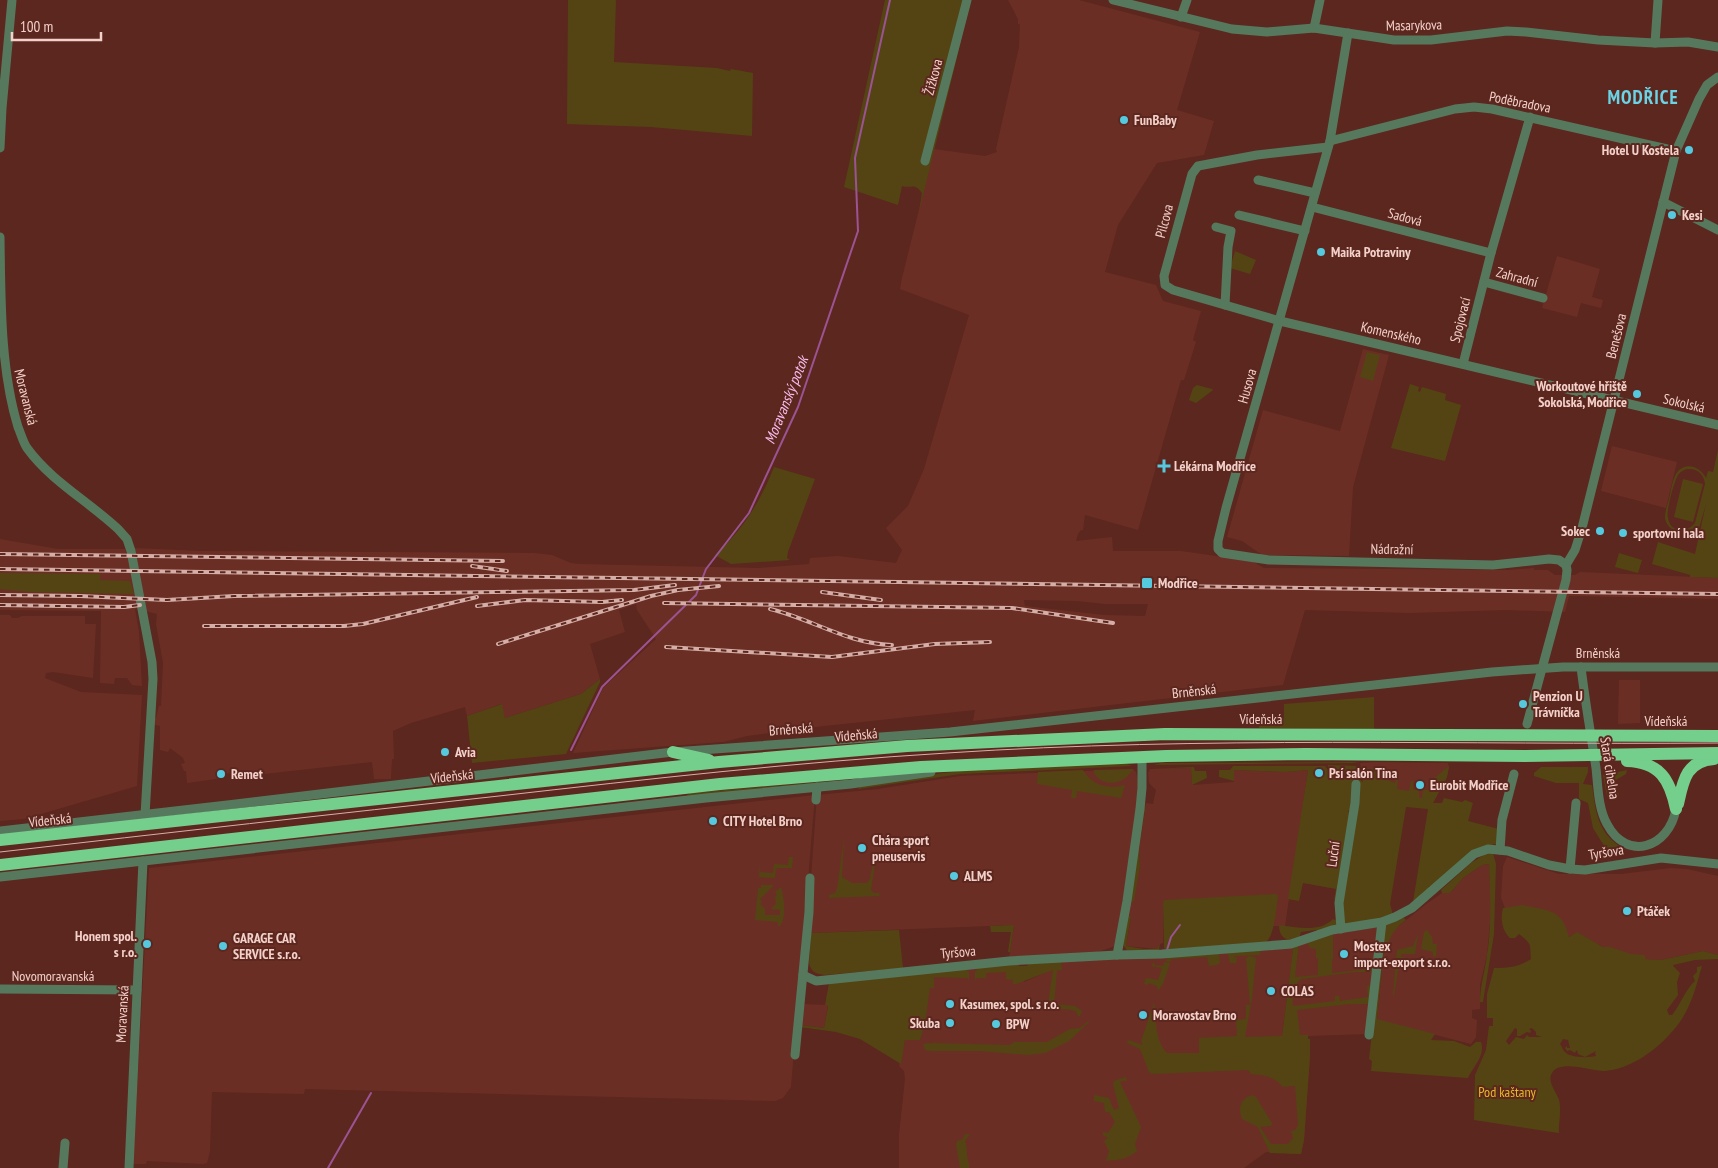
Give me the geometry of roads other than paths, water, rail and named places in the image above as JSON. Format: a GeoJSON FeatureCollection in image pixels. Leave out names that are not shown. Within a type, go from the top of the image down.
{"type":"FeatureCollection","features":[{"type":"Feature","properties":{"kind":"highway","name":"Vídeňská"},"geometry":{"type":"LineString","coordinates":[[0,840],[719,762],[907,746],[1164,734],[1718,736]]}},
{"type":"Feature","properties":{"kind":"highway"},"geometry":{"type":"LineString","coordinates":[[673,752],[719,762]]}},
{"type":"Feature","properties":{"kind":"highway"},"geometry":{"type":"LineString","coordinates":[[1599,758],[1718,753]]}},
{"type":"Feature","properties":{"kind":"highway"},"geometry":{"type":"LineString","coordinates":[[0,864],[729,783],[921,767],[1142,757],[1306,754],[1571,756],[1636,761],[1654,768],[1665,778],[1670,786],[1676,809]]}},
{"type":"Feature","properties":{"kind":"highway"},"geometry":{"type":"LineString","coordinates":[[1676,809],[1683,782],[1690,769],[1700,761],[1718,758]]}},
{"type":"Feature","properties":{"kind":"street"},"geometry":{"type":"LineString","coordinates":[[0,148],[12,0]]}},
{"type":"Feature","properties":{"kind":"street","name":"Žižkova"},"geometry":{"type":"LineString","coordinates":[[925,161],[967,0]]}},
{"type":"Feature","properties":{"kind":"street","name":"Masarykova"},"geometry":{"type":"LineString","coordinates":[[1113,0],[1232,29],[1266,32],[1314,28],[1394,40],[1431,40],[1507,31],[1598,40],[1655,43],[1688,42],[1718,47]]}},
{"type":"Feature","properties":{"kind":"street"},"geometry":{"type":"LineString","coordinates":[[1181,17],[1187,0]]}},
{"type":"Feature","properties":{"kind":"street"},"geometry":{"type":"LineString","coordinates":[[1314,28],[1320,0]]}},
{"type":"Feature","properties":{"kind":"street"},"geometry":{"type":"LineString","coordinates":[[1655,43],[1658,0]]}},
{"type":"Feature","properties":{"kind":"street","name":"Husova"},"geometry":{"type":"LineString","coordinates":[[1218,549],[1218,541],[1226,508],[1329,144],[1348,33]]}},
{"type":"Feature","properties":{"kind":"street","name":"Benešova"},"geometry":{"type":"LineString","coordinates":[[1566,564],[1575,550],[1582,528],[1676,151],[1699,99],[1707,85],[1718,77]]}},
{"type":"Feature","properties":{"kind":"street","name":"Poděbradova"},"geometry":{"type":"LineString","coordinates":[[1198,166],[1329,144],[1433,114],[1474,107],[1530,117],[1676,151]]}},
{"type":"Feature","properties":{"kind":"street"},"geometry":{"type":"LineString","coordinates":[[1484,282],[1530,117]]}},
{"type":"Feature","properties":{"kind":"street","name":"Pilcova"},"geometry":{"type":"LineString","coordinates":[[1165,286],[1164,276],[1192,174],[1198,166]]}},
{"type":"Feature","properties":{"kind":"street"},"geometry":{"type":"LineString","coordinates":[[1258,180],[1316,193]]}},
{"type":"Feature","properties":{"kind":"street"},"geometry":{"type":"LineString","coordinates":[[1663,202],[1718,230]]}},
{"type":"Feature","properties":{"kind":"street","name":"Sadová"},"geometry":{"type":"LineString","coordinates":[[1312,206],[1491,253]]}},
{"type":"Feature","properties":{"kind":"street"},"geometry":{"type":"LineString","coordinates":[[1239,215],[1305,231]]}},
{"type":"Feature","properties":{"kind":"street"},"geometry":{"type":"LineString","coordinates":[[1216,228],[1231,231],[1228,247],[1225,305]]}},
{"type":"Feature","properties":{"kind":"street","name":"Moravanská"},"geometry":{"type":"LineString","coordinates":[[0,237],[1,343],[6,383],[14,418],[25,446],[46,471],[118,529],[130,546],[152,662],[153,679],[145,814]]}},
{"type":"Feature","properties":{"kind":"street","name":"Zahradní"},"geometry":{"type":"LineString","coordinates":[[1484,282],[1543,298]]}},
{"type":"Feature","properties":{"kind":"street","name":"Spojovací"},"geometry":{"type":"LineString","coordinates":[[1463,364],[1484,282]]}},
{"type":"Feature","properties":{"kind":"street","name":"Komenského"},"geometry":{"type":"LineString","coordinates":[[1165,286],[1280,321],[1614,401]]}},
{"type":"Feature","properties":{"kind":"street","name":"Sokolská"},"geometry":{"type":"LineString","coordinates":[[1614,401],[1718,425]]}},
{"type":"Feature","properties":{"kind":"street","name":"Nádražní"},"geometry":{"type":"LineString","coordinates":[[1218,549],[1222,553],[1269,560],[1493,565],[1549,558],[1560,560],[1566,564]]}},
{"type":"Feature","properties":{"kind":"street"},"geometry":{"type":"LineString","coordinates":[[1527,724],[1558,612],[1567,574],[1566,564]]}},
{"type":"Feature","properties":{"kind":"street","name":"Stará cihelna"},"geometry":{"type":"LineString","coordinates":[[1581,667],[1605,821],[1614,835],[1620,840],[1635,846],[1647,846]]}},
{"type":"Feature","properties":{"kind":"street","name":"Brněnská"},"geometry":{"type":"LineString","coordinates":[[673,752],[950,732],[1432,678],[1542,668],[1718,667]]}},
{"type":"Feature","properties":{"kind":"street","name":"Vídeňská"},"geometry":{"type":"LineString","coordinates":[[0,831],[673,752]]}},
{"type":"Feature","properties":{"kind":"street"},"geometry":{"type":"LineString","coordinates":[[1118,955],[1140,809],[1142,757]]}},
{"type":"Feature","properties":{"kind":"street"},"geometry":{"type":"LineString","coordinates":[[0,876],[530,817],[862,783],[984,764]]}},
{"type":"Feature","properties":{"kind":"street"},"geometry":{"type":"LineString","coordinates":[[1500,850],[1502,820],[1514,774]]}},
{"type":"Feature","properties":{"kind":"street","name":"Luční"},"geometry":{"type":"LineString","coordinates":[[1341,929],[1339,903],[1355,803],[1356,784]]}},
{"type":"Feature","properties":{"kind":"street"},"geometry":{"type":"LineString","coordinates":[[816,800],[817,787]]}},
{"type":"Feature","properties":{"kind":"street"},"geometry":{"type":"LineString","coordinates":[[1570,869],[1576,803]]}},
{"type":"Feature","properties":{"kind":"street"},"geometry":{"type":"LineString","coordinates":[[1650,859],[1647,846],[1657,842],[1666,834],[1673,822],[1676,809]]}},
{"type":"Feature","properties":{"kind":"street","name":"Tyršova"},"geometry":{"type":"LineString","coordinates":[[803,975],[816,981],[1009,961],[1162,954],[1291,944],[1341,929],[1382,922],[1412,908],[1474,854],[1488,848],[1570,869],[1585,870],[1650,859],[1675,859],[1718,864]]}},
{"type":"Feature","properties":{"kind":"street","name":"Moravanská"},"geometry":{"type":"LineString","coordinates":[[129,1168],[143,861]]}},
{"type":"Feature","properties":{"kind":"street"},"geometry":{"type":"LineString","coordinates":[[795,1055],[809,912],[810,878]]}},
{"type":"Feature","properties":{"kind":"street"},"geometry":{"type":"LineString","coordinates":[[1369,1035],[1382,922]]}},
{"type":"Feature","properties":{"kind":"street","name":"Novomoravanská"},"geometry":{"type":"LineString","coordinates":[[0,990],[137,990]]}},
{"type":"Feature","properties":{"kind":"street"},"geometry":{"type":"LineString","coordinates":[[63,1168],[64,1143]]}},
{"type":"Feature","properties":{"kind":"waterway","name":"Moravanský potok"},"geometry":{"type":"LineString","coordinates":[[571,750],[602,687],[696,595],[706,569],[749,513],[798,407],[858,231],[855,158],[890,0]]}},
{"type":"Feature","properties":{"kind":"waterway"},"geometry":{"type":"LineString","coordinates":[[1167,950],[1171,937],[1180,925]]}},
{"type":"Feature","properties":{"kind":"waterway","name":"Moravanský potok"},"geometry":{"type":"LineString","coordinates":[[328,1168],[371,1093]]}},
{"type":"Feature","properties":{"kind":"tram line"},"geometry":{"type":"LineString","coordinates":[[0,852],[667,777],[835,761],[947,753],[1043,748],[1236,743],[1718,743]]}},
{"type":"Feature","properties":{"kind":"railway"},"geometry":{"type":"LineString","coordinates":[[0,554],[503,561]]}},
{"type":"Feature","properties":{"kind":"railway"},"geometry":{"type":"LineString","coordinates":[[472,566],[507,571]]}},
{"type":"Feature","properties":{"kind":"railway"},"geometry":{"type":"LineString","coordinates":[[0,569],[1718,594]]}},
{"type":"Feature","properties":{"kind":"railway"},"geometry":{"type":"LineString","coordinates":[[0,595],[167,600],[234,596],[634,590],[675,585]]}},
{"type":"Feature","properties":{"kind":"railway"},"geometry":{"type":"LineString","coordinates":[[498,644],[651,596],[678,590],[719,586]]}},
{"type":"Feature","properties":{"kind":"railway"},"geometry":{"type":"LineString","coordinates":[[822,592],[881,600]]}},
{"type":"Feature","properties":{"kind":"railway"},"geometry":{"type":"LineString","coordinates":[[204,626],[344,626],[363,624],[477,597]]}},
{"type":"Feature","properties":{"kind":"railway"},"geometry":{"type":"LineString","coordinates":[[477,606],[525,600],[602,602],[622,600]]}},
{"type":"Feature","properties":{"kind":"railway"},"geometry":{"type":"LineString","coordinates":[[664,603],[1012,608],[1113,623]]}},
{"type":"Feature","properties":{"kind":"railway"},"geometry":{"type":"LineString","coordinates":[[0,605],[124,607],[140,605]]}},
{"type":"Feature","properties":{"kind":"railway"},"geometry":{"type":"LineString","coordinates":[[770,609],[845,636],[876,644],[892,645]]}},
{"type":"Feature","properties":{"kind":"railway"},"geometry":{"type":"LineString","coordinates":[[666,647],[832,657],[935,644],[990,642]]}},
{"type":"Feature","properties":{"kind":"place","name":"FunBaby"},"geometry":{"type":"Point","coordinates":[1124,120]}},
{"type":"Feature","properties":{"kind":"place","name":"Hotel U Kostela"},"geometry":{"type":"Point","coordinates":[1689,150]}},
{"type":"Feature","properties":{"kind":"place","name":"Kesi"},"geometry":{"type":"Point","coordinates":[1672,215]}},
{"type":"Feature","properties":{"kind":"place","name":"Maika Potraviny"},"geometry":{"type":"Point","coordinates":[1321,252]}},
{"type":"Feature","properties":{"kind":"place","name":"Workoutové hřiště Sokolská, Modřice"},"geometry":{"type":"Point","coordinates":[1637,394]}},
{"type":"Feature","properties":{"kind":"place","name":"Lékárna Modřice"},"geometry":{"type":"Point","coordinates":[1164,466]}},
{"type":"Feature","properties":{"kind":"place","name":"Sokec"},"geometry":{"type":"Point","coordinates":[1600,531]}},
{"type":"Feature","properties":{"kind":"place","name":"sportovní hala"},"geometry":{"type":"Point","coordinates":[1623,533]}},
{"type":"Feature","properties":{"kind":"place","name":"Modřice"},"geometry":{"type":"Point","coordinates":[1147,583]}},
{"type":"Feature","properties":{"kind":"place","name":"Penzion U Trávníčka"},"geometry":{"type":"Point","coordinates":[1523,704]}},
{"type":"Feature","properties":{"kind":"place","name":"Avia"},"geometry":{"type":"Point","coordinates":[445,752]}},
{"type":"Feature","properties":{"kind":"place","name":"Psí salón Tina"},"geometry":{"type":"Point","coordinates":[1319,773]}},
{"type":"Feature","properties":{"kind":"place","name":"Remet"},"geometry":{"type":"Point","coordinates":[221,774]}},
{"type":"Feature","properties":{"kind":"place","name":"Eurobit Modřice"},"geometry":{"type":"Point","coordinates":[1420,785]}},
{"type":"Feature","properties":{"kind":"place","name":"CITY Hotel Brno"},"geometry":{"type":"Point","coordinates":[713,821]}},
{"type":"Feature","properties":{"kind":"place","name":"Chára sport pneuservis"},"geometry":{"type":"Point","coordinates":[862,848]}},
{"type":"Feature","properties":{"kind":"place","name":"ALMS"},"geometry":{"type":"Point","coordinates":[954,876]}},
{"type":"Feature","properties":{"kind":"place","name":"Ptáček"},"geometry":{"type":"Point","coordinates":[1627,911]}},
{"type":"Feature","properties":{"kind":"place","name":"Honem spol. s r.o."},"geometry":{"type":"Point","coordinates":[147,944]}},
{"type":"Feature","properties":{"kind":"place","name":"GARAGE CAR SERVICE s.r.o."},"geometry":{"type":"Point","coordinates":[223,946]}},
{"type":"Feature","properties":{"kind":"place","name":"Mostex import-export s.r.o."},"geometry":{"type":"Point","coordinates":[1344,954]}},
{"type":"Feature","properties":{"kind":"place","name":"COLAS"},"geometry":{"type":"Point","coordinates":[1271,991]}},
{"type":"Feature","properties":{"kind":"place","name":"Kasumex, spol. s r.o."},"geometry":{"type":"Point","coordinates":[950,1004]}},
{"type":"Feature","properties":{"kind":"place","name":"Moravostav Brno"},"geometry":{"type":"Point","coordinates":[1143,1015]}},
{"type":"Feature","properties":{"kind":"place","name":"Skuba"},"geometry":{"type":"Point","coordinates":[950,1023]}},
{"type":"Feature","properties":{"kind":"place","name":"BPW"},"geometry":{"type":"Point","coordinates":[996,1024]}},
{"type":"Feature","properties":{"kind":"district","name":"MODŘICE"},"geometry":{"type":"Point","coordinates":[1643,97]}},
{"type":"Feature","properties":{"kind":"park label","name":"Pod kaštany"},"geometry":{"type":"Point","coordinates":[1507,1092]}}]}
